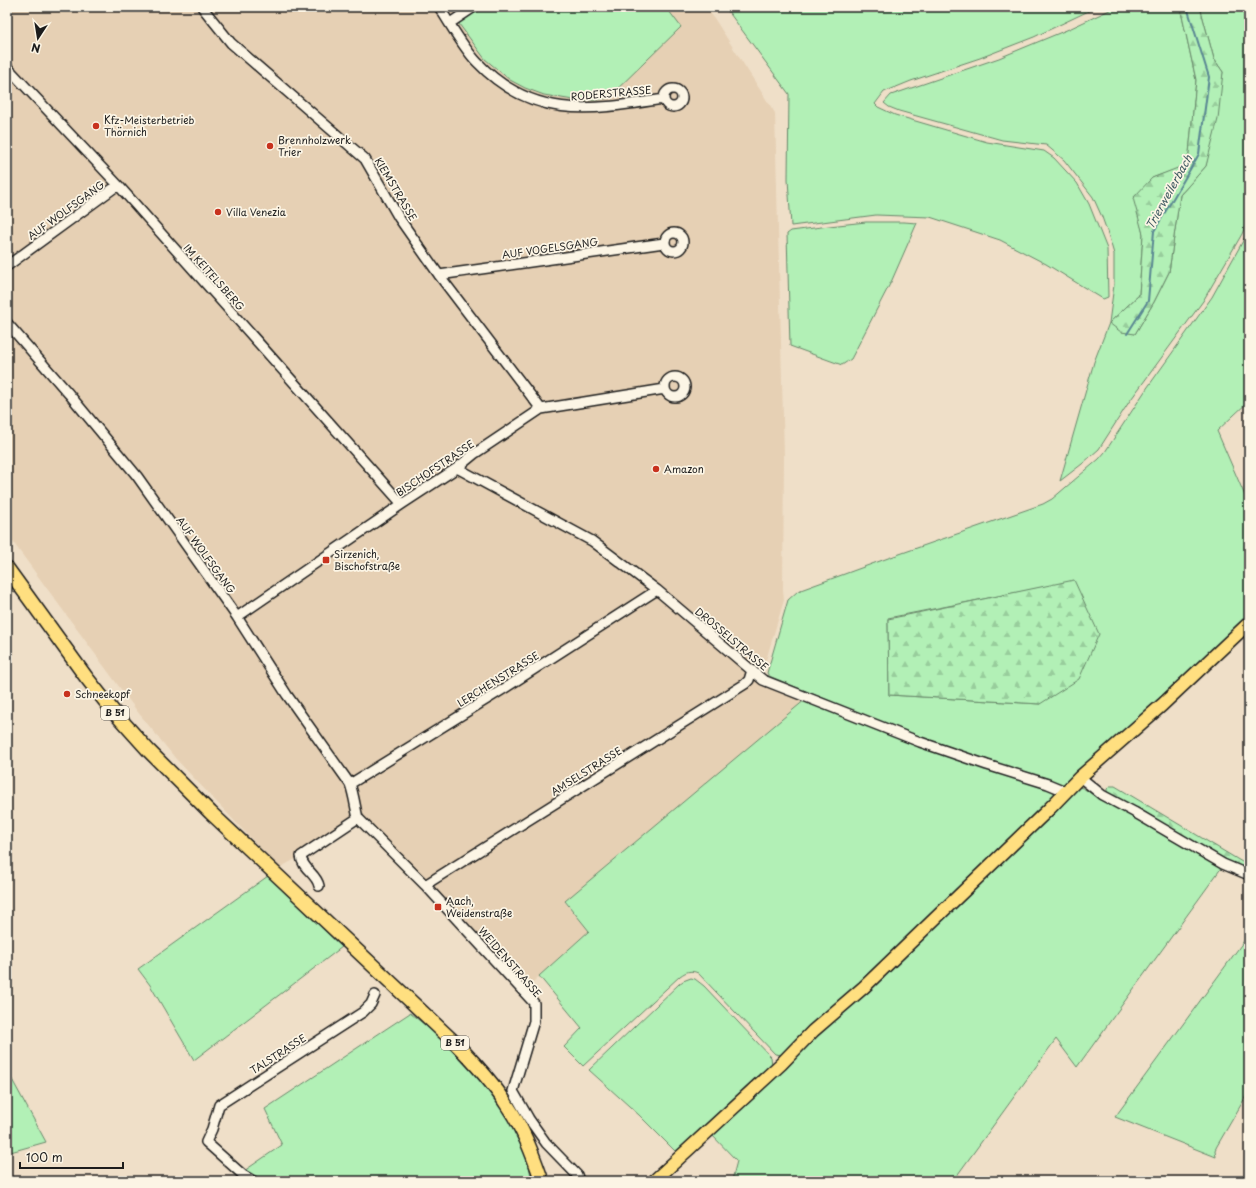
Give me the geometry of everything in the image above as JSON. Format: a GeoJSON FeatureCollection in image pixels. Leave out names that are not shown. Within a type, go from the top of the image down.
{"type":"FeatureCollection","features":[{"type":"Feature","properties":{"kind":"highway","name":"B 51"},"geometry":{"type":"LineString","coordinates":[[7,568],[86,677],[113,711],[150,752],[210,813],[453,1041],[477,1066],[497,1090],[514,1116],[525,1138],[542,1181]]}},
{"type":"Feature","properties":{"kind":"main road"},"geometry":{"type":"LineString","coordinates":[[654,1181],[869,981],[995,861],[1080,777],[1162,705],[1249,622]]}},
{"type":"Feature","properties":{"kind":"street","name":"KIEMSTRASSE"},"geometry":{"type":"LineString","coordinates":[[202,7],[231,43],[365,159],[399,218],[439,275],[541,409]]}},
{"type":"Feature","properties":{"kind":"street","name":"RODERSTRASSE"},"geometry":{"type":"LineString","coordinates":[[439,7],[477,61],[490,74],[513,91],[528,98],[555,106],[577,108],[629,104],[664,99]]}},
{"type":"Feature","properties":{"kind":"street"},"geometry":{"type":"LineString","coordinates":[[450,23],[474,7]]}},
{"type":"Feature","properties":{"kind":"street","name":"IM KEITELSBERG"},"geometry":{"type":"LineString","coordinates":[[7,67],[118,185],[402,504]]}},
{"type":"Feature","properties":{"kind":"street","name":"AUF WOLFSGANG"},"geometry":{"type":"LineString","coordinates":[[7,266],[118,185]]}},
{"type":"Feature","properties":{"kind":"street","name":"AUF VOGELSGANG"},"geometry":{"type":"LineString","coordinates":[[439,275],[664,243]]}},
{"type":"Feature","properties":{"kind":"street","name":"AUF WOLFSGANG"},"geometry":{"type":"LineString","coordinates":[[7,323],[69,394],[137,476],[237,617],[287,695],[350,784],[354,794],[358,818]]}},
{"type":"Feature","properties":{"kind":"street","name":"BISCHOFSTRASSE"},"geometry":{"type":"LineString","coordinates":[[237,617],[457,468],[474,454],[541,409],[665,389]]}},
{"type":"Feature","properties":{"kind":"street","name":"DROSSELSTRASSE"},"geometry":{"type":"LineString","coordinates":[[457,468],[592,541],[657,590],[763,680],[920,742],[1048,784],[1065,792]]}},
{"type":"Feature","properties":{"kind":"street","name":"LERCHENSTRASSE"},"geometry":{"type":"LineString","coordinates":[[350,784],[505,688],[657,590]]}},
{"type":"Feature","properties":{"kind":"street","name":"AMSELSTRASSE"},"geometry":{"type":"LineString","coordinates":[[425,885],[745,684],[749,680],[752,670]]}},
{"type":"Feature","properties":{"kind":"street"},"geometry":{"type":"LineString","coordinates":[[1080,777],[1102,796],[1134,812],[1223,864],[1249,875]]}},
{"type":"Feature","properties":{"kind":"street"},"geometry":{"type":"LineString","coordinates":[[319,886],[315,877],[302,862],[301,856],[358,818]]}},
{"type":"Feature","properties":{"kind":"street","name":"WEIDENSTRASSE"},"geometry":{"type":"LineString","coordinates":[[358,818],[425,885],[534,1003],[534,1021],[513,1091],[529,1119],[546,1143],[577,1175],[579,1181]]}},
{"type":"Feature","properties":{"kind":"street","name":"TALSTRASSE"},"geometry":{"type":"LineString","coordinates":[[253,1181],[243,1175],[206,1142],[212,1129],[219,1105],[363,1012],[371,1004],[375,995]]}},
{"type":"Feature","properties":{"kind":"shaded area"},"geometry":{"type":"Polygon","coordinates":[[[7,7],[706,7],[775,113],[784,456],[784,600],[763,670],[763,679],[810,698],[565,902],[589,931],[523,991],[358,818],[301,856],[279,868],[176,759],[137,711],[7,534],[7,7]]]}},
{"type":"Feature","properties":{"kind":"green space"},"geometry":{"type":"Polygon","coordinates":[[[479,7],[666,7],[681,27],[608,98],[596,100],[573,100],[544,95],[525,88],[510,80],[485,59],[459,24],[461,20],[479,7]]]}},
{"type":"Feature","properties":{"kind":"green space"},"geometry":{"type":"Polygon","coordinates":[[[725,7],[1097,7],[1034,37],[884,92],[875,104],[895,115],[987,142],[1044,151],[1054,158],[1077,183],[1089,204],[1107,249],[1108,297],[1103,299],[1046,264],[1000,240],[930,217],[876,215],[791,226],[788,179],[789,94],[725,7]]]}},
{"type":"Feature","properties":{"kind":"green space"},"geometry":{"type":"Polygon","coordinates":[[[1116,7],[1180,7],[1196,80],[1188,165],[1152,178],[1140,221],[1143,234],[1139,295],[1109,323],[1114,285],[1114,254],[1102,217],[1093,197],[1064,160],[1046,145],[1002,140],[899,111],[884,103],[891,95],[999,58],[1069,29],[1116,7]]]}},
{"type":"Feature","properties":{"kind":"green space"},"geometry":{"type":"Polygon","coordinates":[[[1180,7],[1200,7],[1214,59],[1223,72],[1218,119],[1206,166],[1180,195],[1169,272],[1154,302],[1135,334],[1121,332],[1109,323],[1139,295],[1143,234],[1133,198],[1152,178],[1188,164],[1196,80],[1180,7]]]}},
{"type":"Feature","properties":{"kind":"green space"},"geometry":{"type":"Polygon","coordinates":[[[1200,7],[1249,7],[1249,217],[1242,234],[1203,301],[1129,402],[1099,449],[1060,481],[1094,362],[1109,323],[1135,334],[1154,302],[1169,272],[1180,195],[1206,166],[1223,72],[1214,59],[1200,7]]]}},
{"type":"Feature","properties":{"kind":"green space"},"geometry":{"type":"Polygon","coordinates":[[[866,222],[917,223],[892,280],[851,359],[842,365],[790,346],[787,234],[791,231],[866,222]]]}},
{"type":"Feature","properties":{"kind":"green space"},"geometry":{"type":"Polygon","coordinates":[[[1249,230],[1249,401],[1217,431],[1249,505],[1249,617],[1230,636],[1063,786],[937,745],[769,676],[767,673],[788,600],[798,591],[1043,504],[1052,499],[1099,459],[1212,297],[1249,230]],[[1074,581],[888,618],[889,695],[1040,704],[1074,581]]]}},
{"type":"Feature","properties":{"kind":"green space"},"geometry":{"type":"Polygon","coordinates":[[[1074,580],[1099,634],[1079,679],[1040,704],[889,695],[888,619],[1074,580]]]}},
{"type":"Feature","properties":{"kind":"green space"},"geometry":{"type":"Polygon","coordinates":[[[806,699],[1053,790],[1055,795],[1006,846],[782,1055],[775,1054],[698,973],[691,971],[680,976],[583,1066],[564,1047],[582,1028],[539,976],[589,931],[565,901],[806,699]]]}},
{"type":"Feature","properties":{"kind":"green space"},"geometry":{"type":"Polygon","coordinates":[[[1110,786],[1115,786],[1249,865],[1249,873],[1218,858],[1140,809],[1113,797],[1107,793],[1107,789],[1110,786]]]}},
{"type":"Feature","properties":{"kind":"green space"},"geometry":{"type":"Polygon","coordinates":[[[1078,787],[1083,788],[1098,798],[1120,808],[1222,867],[1077,1067],[1056,1039],[953,1181],[733,1181],[737,1161],[710,1133],[1078,787]]]}},
{"type":"Feature","properties":{"kind":"green space"},"geometry":{"type":"Polygon","coordinates":[[[268,876],[342,947],[194,1060],[150,985],[138,969],[268,876]]]}},
{"type":"Feature","properties":{"kind":"green space"},"geometry":{"type":"Polygon","coordinates":[[[1249,934],[1249,1091],[1215,1150],[1216,1157],[1115,1117],[1249,934]]]}},
{"type":"Feature","properties":{"kind":"green space"},"geometry":{"type":"Polygon","coordinates":[[[691,978],[695,979],[704,986],[771,1057],[772,1065],[677,1153],[639,1115],[589,1070],[679,984],[691,978]]]}},
{"type":"Feature","properties":{"kind":"green space"},"geometry":{"type":"Polygon","coordinates":[[[410,1013],[442,1038],[470,1066],[503,1109],[517,1133],[527,1157],[532,1181],[261,1181],[244,1171],[282,1145],[265,1109],[410,1013]]]}},
{"type":"Feature","properties":{"kind":"green space"},"geometry":{"type":"Polygon","coordinates":[[[9,1074],[46,1142],[7,1153],[7,1076],[9,1074]]]}},
{"type":"Feature","properties":{"kind":"waterway","name":"Trierweilerbach"},"geometry":{"type":"LineString","coordinates":[[1127,334],[1148,301],[1154,231],[1199,154],[1209,77],[1187,7]]}},
{"type":"Feature","properties":{"kind":"place","name":"Kfz-Meisterbetrieb Thörnich"},"geometry":{"type":"Point","coordinates":[96,126]}},
{"type":"Feature","properties":{"kind":"place","name":"Brennholzwerk Trier"},"geometry":{"type":"Point","coordinates":[270,146]}},
{"type":"Feature","properties":{"kind":"place","name":"Villa Venezia"},"geometry":{"type":"Point","coordinates":[218,212]}},
{"type":"Feature","properties":{"kind":"place","name":"Amazon"},"geometry":{"type":"Point","coordinates":[656,469]}},
{"type":"Feature","properties":{"kind":"place","name":"Sirzenich, Bischofstraße"},"geometry":{"type":"Point","coordinates":[326,560]}},
{"type":"Feature","properties":{"kind":"place","name":"Schneekopf"},"geometry":{"type":"Point","coordinates":[67,694]}},
{"type":"Feature","properties":{"kind":"place","name":"Aach, Weidenstraße"},"geometry":{"type":"Point","coordinates":[438,907]}}]}
